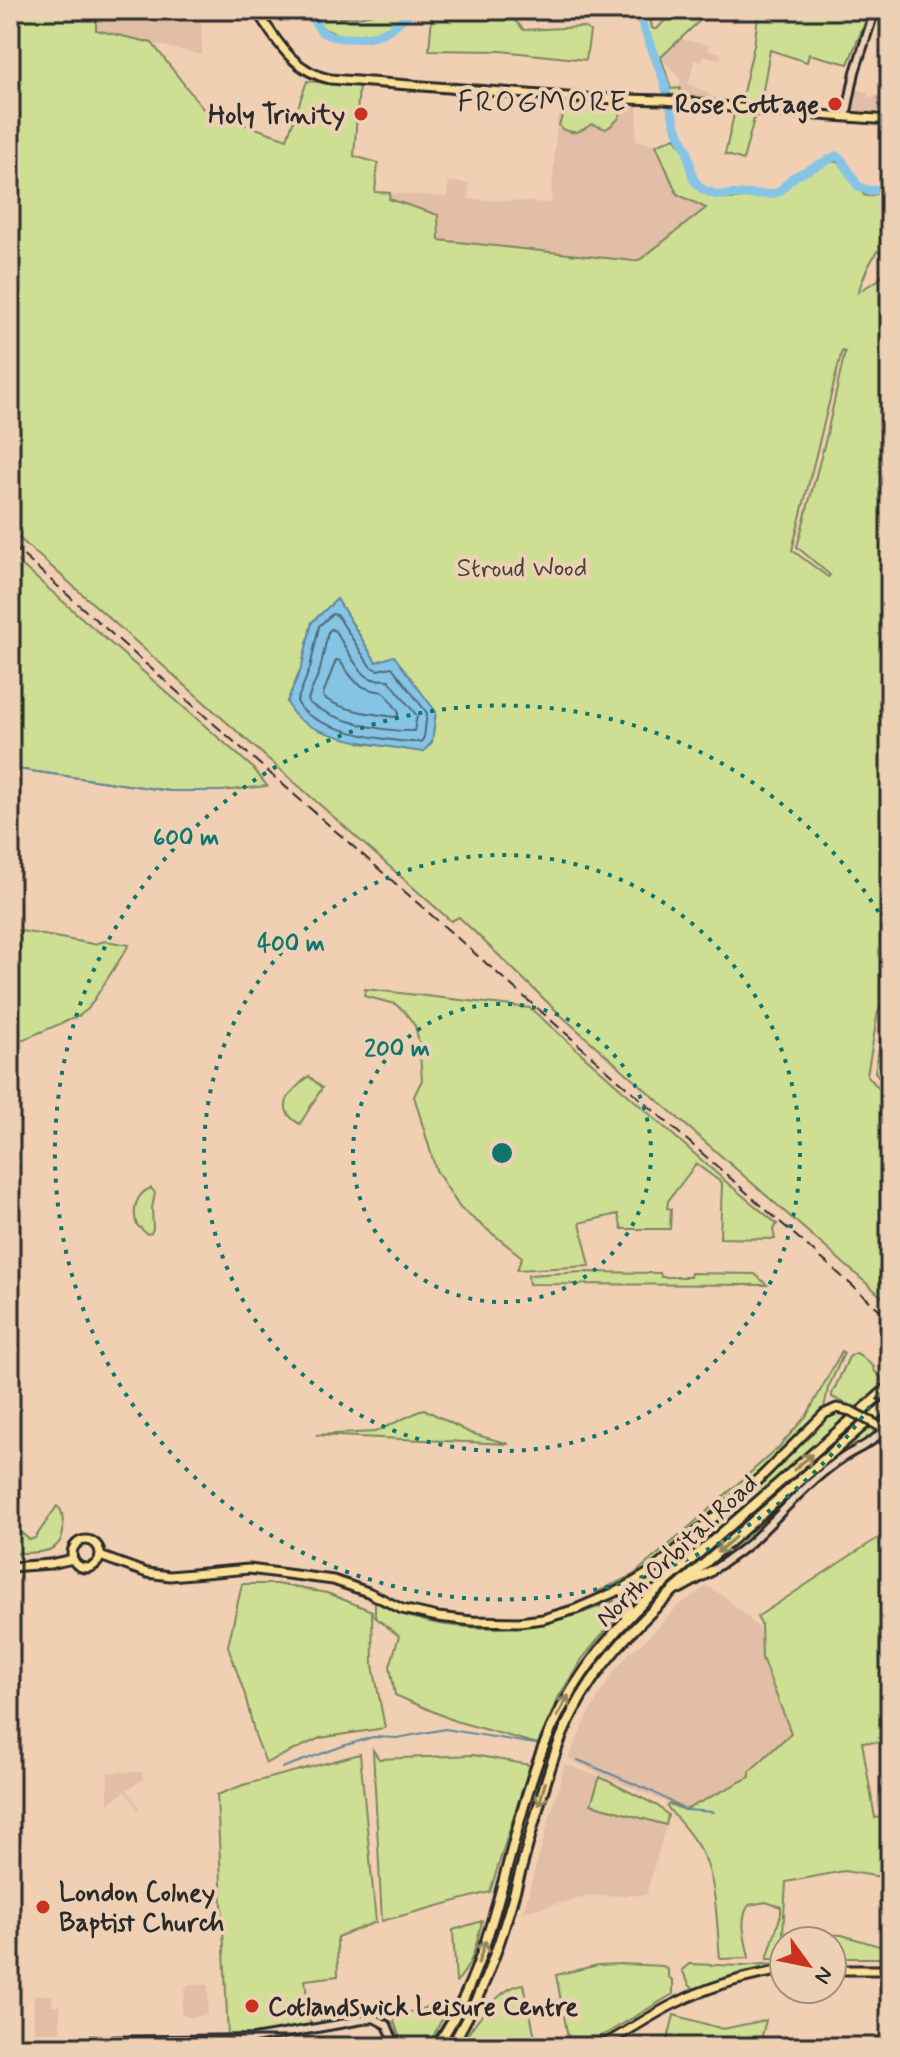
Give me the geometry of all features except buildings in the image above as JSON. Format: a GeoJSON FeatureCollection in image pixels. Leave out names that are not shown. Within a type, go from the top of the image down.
{"type":"FeatureCollection","features":[{"type":"Feature","properties":{"kind":"highway","name":"North Orbital Road"},"geometry":{"type":"LineString","coordinates":[[436,2047],[479,1962],[531,1782],[549,1735],[589,1663],[624,1621],[652,1594],[890,1386]]}},
{"type":"Feature","properties":{"kind":"highway","name":"North Orbital Road"},"geometry":{"type":"LineString","coordinates":[[451,2047],[489,1971],[551,1764],[572,1714],[595,1675],[638,1624],[673,1591],[890,1402]]}},
{"type":"Feature","properties":{"kind":"highway"},"geometry":{"type":"LineString","coordinates":[[673,1591],[711,1571]]}},
{"type":"Feature","properties":{"kind":"highway"},"geometry":{"type":"LineString","coordinates":[[625,1593],[637,1600],[652,1594]]}},
{"type":"Feature","properties":{"kind":"highway"},"geometry":{"type":"LineString","coordinates":[[624,1621],[628,1611],[625,1593]]}},
{"type":"Feature","properties":{"kind":"main road"},"geometry":{"type":"LineString","coordinates":[[256,10],[282,50],[301,68],[330,79],[580,98],[670,101],[890,120]]}},
{"type":"Feature","properties":{"kind":"main road"},"geometry":{"type":"LineString","coordinates":[[100,1556],[147,1573],[170,1576],[249,1569],[333,1580],[359,1588],[411,1612],[438,1617],[519,1622],[543,1619],[625,1593],[779,1461],[824,1414],[842,1408],[884,1428]]}},
{"type":"Feature","properties":{"kind":"main road"},"geometry":{"type":"LineString","coordinates":[[85,1540],[97,1544],[100,1556],[97,1563],[82,1567],[73,1559],[74,1546],[85,1540]]}},
{"type":"Feature","properties":{"kind":"main road"},"geometry":{"type":"LineString","coordinates":[[10,1567],[73,1559]]}},
{"type":"Feature","properties":{"kind":"main road"},"geometry":{"type":"LineString","coordinates":[[848,1970],[890,1970]]}},
{"type":"Feature","properties":{"kind":"main road"},"geometry":{"type":"LineString","coordinates":[[599,2047],[690,1996],[721,1984],[768,1973]]}},
{"type":"Feature","properties":{"kind":"street"},"geometry":{"type":"LineString","coordinates":[[846,117],[856,68],[875,10]]}},
{"type":"Feature","properties":{"kind":"street"},"geometry":{"type":"LineString","coordinates":[[711,1571],[749,1544],[796,1497],[845,1456],[877,1438],[884,1428]]}},
{"type":"Feature","properties":{"kind":"street"},"geometry":{"type":"LineString","coordinates":[[10,2042],[254,2039],[374,2018],[387,2025],[396,2047]]}},
{"type":"Feature","properties":{"kind":"shaded area"},"geometry":{"type":"Polygon","coordinates":[[[96,10],[201,10],[202,55],[95,30],[96,10]]]}},
{"type":"Feature","properties":{"kind":"shaded area"},"geometry":{"type":"Polygon","coordinates":[[[680,39],[709,45],[708,50],[721,53],[720,59],[704,56],[702,62],[694,60],[689,83],[712,95],[711,101],[681,97],[680,79],[661,57],[680,39]]]}},
{"type":"Feature","properties":{"kind":"shaded area"},"geometry":{"type":"Polygon","coordinates":[[[857,90],[867,92],[871,98],[890,91],[890,104],[885,116],[853,110],[857,90]]]}},
{"type":"Feature","properties":{"kind":"shaded area"},"geometry":{"type":"Polygon","coordinates":[[[565,103],[638,103],[636,140],[656,145],[677,194],[707,208],[641,259],[634,261],[544,254],[438,240],[388,198],[390,193],[447,197],[449,182],[469,183],[468,199],[551,203],[557,121],[565,103]]]}},
{"type":"Feature","properties":{"kind":"shaded area"},"geometry":{"type":"Polygon","coordinates":[[[707,1586],[725,1597],[759,1628],[762,1658],[791,1733],[751,1770],[751,1777],[685,1810],[568,1758],[609,1679],[630,1652],[644,1642],[677,1607],[707,1586]]]}},
{"type":"Feature","properties":{"kind":"shaded area"},"geometry":{"type":"Polygon","coordinates":[[[565,1764],[600,1777],[592,1804],[666,1825],[646,1895],[589,1896],[523,1912],[565,1764]]]}},
{"type":"Feature","properties":{"kind":"shaded area"},"geometry":{"type":"Polygon","coordinates":[[[108,1772],[143,1772],[143,1779],[127,1790],[139,1810],[125,1791],[108,1804],[108,1772]]]}},
{"type":"Feature","properties":{"kind":"shaded area"},"geometry":{"type":"Polygon","coordinates":[[[188,1985],[208,1985],[208,2013],[203,2016],[181,2014],[188,1985]]]}},
{"type":"Feature","properties":{"kind":"shaded area"},"geometry":{"type":"Polygon","coordinates":[[[34,1995],[52,1995],[52,2006],[60,2006],[60,2032],[34,2032],[34,1995]]]}},
{"type":"Feature","properties":{"kind":"green space","name":"Stroud Wood"},"geometry":{"type":"Polygon","coordinates":[[[10,10],[96,10],[96,30],[152,43],[204,110],[287,139],[307,81],[359,86],[354,156],[378,163],[375,192],[390,193],[389,199],[438,215],[439,240],[634,261],[641,259],[706,208],[677,194],[656,145],[675,137],[684,150],[694,184],[710,196],[730,199],[776,196],[804,173],[831,161],[841,163],[864,195],[888,191],[889,257],[877,251],[858,292],[878,280],[890,265],[890,989],[878,1012],[867,1075],[890,1101],[890,1304],[566,1020],[459,917],[451,921],[10,530],[13,525],[10,522],[10,10]],[[842,351],[792,550],[828,577],[830,575],[797,547],[826,438],[845,352],[842,351]],[[337,599],[312,622],[302,666],[287,702],[361,743],[423,751],[432,742],[337,599]]]}},
{"type":"Feature","properties":{"kind":"green space"},"geometry":{"type":"Polygon","coordinates":[[[307,10],[322,10],[340,18],[409,10],[386,29],[343,36],[324,29],[307,10]]]}},
{"type":"Feature","properties":{"kind":"green space"},"geometry":{"type":"Polygon","coordinates":[[[442,10],[505,10],[524,30],[583,27],[590,31],[586,60],[501,51],[429,50],[432,16],[442,10]]]}},
{"type":"Feature","properties":{"kind":"green space"},"geometry":{"type":"Polygon","coordinates":[[[640,10],[649,10],[652,28],[657,29],[675,10],[711,10],[661,57],[671,89],[680,88],[681,97],[669,96],[640,10]]]}},
{"type":"Feature","properties":{"kind":"green space"},"geometry":{"type":"Polygon","coordinates":[[[759,10],[870,10],[848,64],[809,54],[807,62],[770,50],[760,107],[740,105],[759,10]]]}},
{"type":"Feature","properties":{"kind":"green space"},"geometry":{"type":"Polygon","coordinates":[[[617,104],[620,116],[606,129],[592,124],[581,131],[571,132],[559,125],[567,105],[617,104]]]}},
{"type":"Feature","properties":{"kind":"green space"},"geometry":{"type":"Polygon","coordinates":[[[735,110],[755,115],[743,160],[725,154],[735,110]]]}},
{"type":"Feature","properties":{"kind":"green space"},"geometry":{"type":"Polygon","coordinates":[[[10,555],[253,768],[267,786],[222,791],[170,791],[10,768],[10,555]]]}},
{"type":"Feature","properties":{"kind":"green space"},"geometry":{"type":"Polygon","coordinates":[[[10,929],[93,944],[106,941],[129,945],[88,1009],[79,1016],[10,1045],[10,929]]]}},
{"type":"Feature","properties":{"kind":"green space"},"geometry":{"type":"Polygon","coordinates":[[[365,989],[530,1008],[777,1224],[773,1230],[775,1239],[720,1238],[722,1183],[696,1164],[668,1201],[667,1208],[671,1209],[670,1229],[622,1229],[618,1214],[583,1222],[580,1223],[590,1266],[517,1270],[522,1257],[460,1208],[436,1170],[414,1096],[422,1080],[415,1026],[395,1004],[364,996],[365,989]]]}},
{"type":"Feature","properties":{"kind":"green space"},"geometry":{"type":"Polygon","coordinates":[[[890,1003],[890,1090],[875,1072],[884,1019],[890,1003]]]}},
{"type":"Feature","properties":{"kind":"green space"},"geometry":{"type":"Polygon","coordinates":[[[309,1076],[322,1088],[300,1124],[291,1118],[286,1105],[291,1093],[309,1076]]]}},
{"type":"Feature","properties":{"kind":"green space"},"geometry":{"type":"Polygon","coordinates":[[[151,1188],[155,1193],[153,1229],[147,1234],[137,1225],[135,1209],[141,1194],[151,1188]]]}},
{"type":"Feature","properties":{"kind":"green space"},"geometry":{"type":"Polygon","coordinates":[[[660,1273],[661,1277],[690,1277],[691,1273],[755,1274],[767,1285],[529,1284],[528,1275],[660,1273]]]}},
{"type":"Feature","properties":{"kind":"green space"},"geometry":{"type":"Polygon","coordinates":[[[842,1351],[844,1353],[828,1388],[824,1408],[786,1449],[643,1573],[600,1595],[599,1591],[633,1575],[779,1447],[807,1415],[842,1351]]]}},
{"type":"Feature","properties":{"kind":"green space"},"geometry":{"type":"Polygon","coordinates":[[[856,1353],[874,1367],[881,1378],[882,1389],[859,1410],[832,1397],[849,1357],[856,1353]]]}},
{"type":"Feature","properties":{"kind":"green space"},"geometry":{"type":"Polygon","coordinates":[[[424,1409],[470,1433],[509,1444],[316,1435],[375,1432],[424,1409]]]}},
{"type":"Feature","properties":{"kind":"green space"},"geometry":{"type":"Polygon","coordinates":[[[836,1412],[850,1416],[645,1593],[634,1597],[633,1588],[662,1568],[751,1490],[823,1420],[836,1412]]]}},
{"type":"Feature","properties":{"kind":"green space"},"geometry":{"type":"Polygon","coordinates":[[[869,1427],[874,1428],[874,1435],[840,1455],[741,1547],[706,1572],[704,1570],[869,1427]]]}},
{"type":"Feature","properties":{"kind":"green space"},"geometry":{"type":"Polygon","coordinates":[[[57,1506],[62,1513],[63,1533],[56,1546],[42,1552],[17,1553],[10,1561],[10,1529],[30,1540],[35,1538],[57,1506]]]}},
{"type":"Feature","properties":{"kind":"green space"},"geometry":{"type":"Polygon","coordinates":[[[890,1531],[890,1743],[862,1742],[875,1818],[890,1816],[890,1894],[884,1893],[888,1878],[844,1871],[786,1882],[783,1925],[778,1925],[781,1907],[766,1902],[749,1905],[744,1917],[744,1931],[749,1958],[720,1959],[715,1899],[707,1864],[695,1841],[667,1807],[669,1804],[685,1810],[750,1777],[750,1771],[791,1733],[762,1658],[761,1624],[757,1617],[890,1531]]]}},
{"type":"Feature","properties":{"kind":"green space"},"geometry":{"type":"Polygon","coordinates":[[[242,1584],[276,1584],[327,1593],[372,1611],[373,1665],[385,1728],[320,1738],[266,1763],[228,1646],[242,1584]]]}},
{"type":"Feature","properties":{"kind":"green space"},"geometry":{"type":"Polygon","coordinates":[[[614,1601],[619,1605],[616,1618],[582,1659],[558,1698],[538,1744],[455,1721],[395,1695],[390,1666],[399,1636],[375,1617],[375,1602],[436,1623],[501,1628],[553,1621],[614,1601]]]}},
{"type":"Feature","properties":{"kind":"green space"},"geometry":{"type":"Polygon","coordinates":[[[373,1750],[379,1759],[473,1755],[530,1765],[490,1892],[382,1921],[373,1750]]]}},
{"type":"Feature","properties":{"kind":"green space"},"geometry":{"type":"Polygon","coordinates":[[[360,1754],[376,1922],[337,1937],[338,1976],[305,1980],[311,2027],[228,2037],[217,1795],[243,1785],[360,1754]]]}},
{"type":"Feature","properties":{"kind":"green space"},"geometry":{"type":"Polygon","coordinates":[[[600,1777],[658,1806],[668,1815],[666,1825],[591,1804],[600,1777]]]}},
{"type":"Feature","properties":{"kind":"green space"},"geometry":{"type":"Polygon","coordinates":[[[482,1921],[471,1961],[456,1982],[453,1930],[482,1921]]]}},
{"type":"Feature","properties":{"kind":"green space"},"geometry":{"type":"Polygon","coordinates":[[[848,1937],[879,1946],[890,1945],[889,1958],[848,1958],[848,1937]]]}},
{"type":"Feature","properties":{"kind":"green space"},"geometry":{"type":"Polygon","coordinates":[[[689,1964],[768,1964],[695,1989],[690,1986],[682,1970],[689,1964]]]}},
{"type":"Feature","properties":{"kind":"green space"},"geometry":{"type":"Polygon","coordinates":[[[598,1965],[663,1966],[673,1981],[673,1994],[578,2047],[554,2047],[569,2042],[556,1975],[598,1965]]]}},
{"type":"Feature","properties":{"kind":"green space"},"geometry":{"type":"Polygon","coordinates":[[[524,1984],[537,2047],[461,2047],[471,2029],[496,1999],[515,1986],[524,1984]]]}},
{"type":"Feature","properties":{"kind":"green space"},"geometry":{"type":"Polygon","coordinates":[[[444,2002],[449,2005],[430,2043],[426,2047],[403,2047],[394,2021],[397,2016],[444,2002]]]}},
{"type":"Feature","properties":{"kind":"green space"},"geometry":{"type":"Polygon","coordinates":[[[674,2015],[723,2029],[766,2020],[759,2047],[666,2047],[674,2015]]]}},
{"type":"Feature","properties":{"kind":"water"},"geometry":{"type":"Polygon","coordinates":[[[337,599],[376,662],[394,656],[436,712],[432,742],[423,752],[334,735],[303,722],[290,709],[287,702],[302,666],[312,622],[337,599]]]}},
{"type":"Feature","properties":{"kind":"waterway"},"geometry":{"type":"LineString","coordinates":[[310,10],[322,32],[346,38],[383,32],[415,10]]}},
{"type":"Feature","properties":{"kind":"waterway"},"geometry":{"type":"LineString","coordinates":[[423,10],[438,10]]}},
{"type":"Feature","properties":{"kind":"waterway"},"geometry":{"type":"LineString","coordinates":[[637,10],[664,81],[675,124],[687,150],[693,179],[702,189],[716,195],[772,194],[779,192],[792,178],[836,156],[858,186],[874,190],[890,184]]}},
{"type":"Feature","properties":{"kind":"waterway"},"geometry":{"type":"LineString","coordinates":[[10,768],[170,791],[222,791]]}},
{"type":"Feature","properties":{"kind":"waterway"},"geometry":{"type":"LineString","coordinates":[[282,1768],[373,1737],[397,1738],[445,1729],[535,1744]]}},
{"type":"Feature","properties":{"kind":"waterway"},"geometry":{"type":"LineString","coordinates":[[578,1760],[653,1792],[685,1810],[714,1812]]}},
{"type":"Feature","properties":{"kind":"railway"},"geometry":{"type":"LineString","coordinates":[[10,544],[890,1319]]}},
{"type":"Feature","properties":{"kind":"place","name":"Rose Cottage"},"geometry":{"type":"Point","coordinates":[835,104]}},
{"type":"Feature","properties":{"kind":"place","name":"Holy Trinity"},"geometry":{"type":"Point","coordinates":[361,114]}},
{"type":"Feature","properties":{"kind":"place","name":"London Colney Baptist Church"},"geometry":{"type":"Point","coordinates":[43,1907]}},
{"type":"Feature","properties":{"kind":"place","name":"Cotlandswick Leisure Centre"},"geometry":{"type":"Point","coordinates":[252,2006]}},
{"type":"Feature","properties":{"kind":"district","name":"FROGMORE"},"geometry":{"type":"Point","coordinates":[543,101]}}]}
